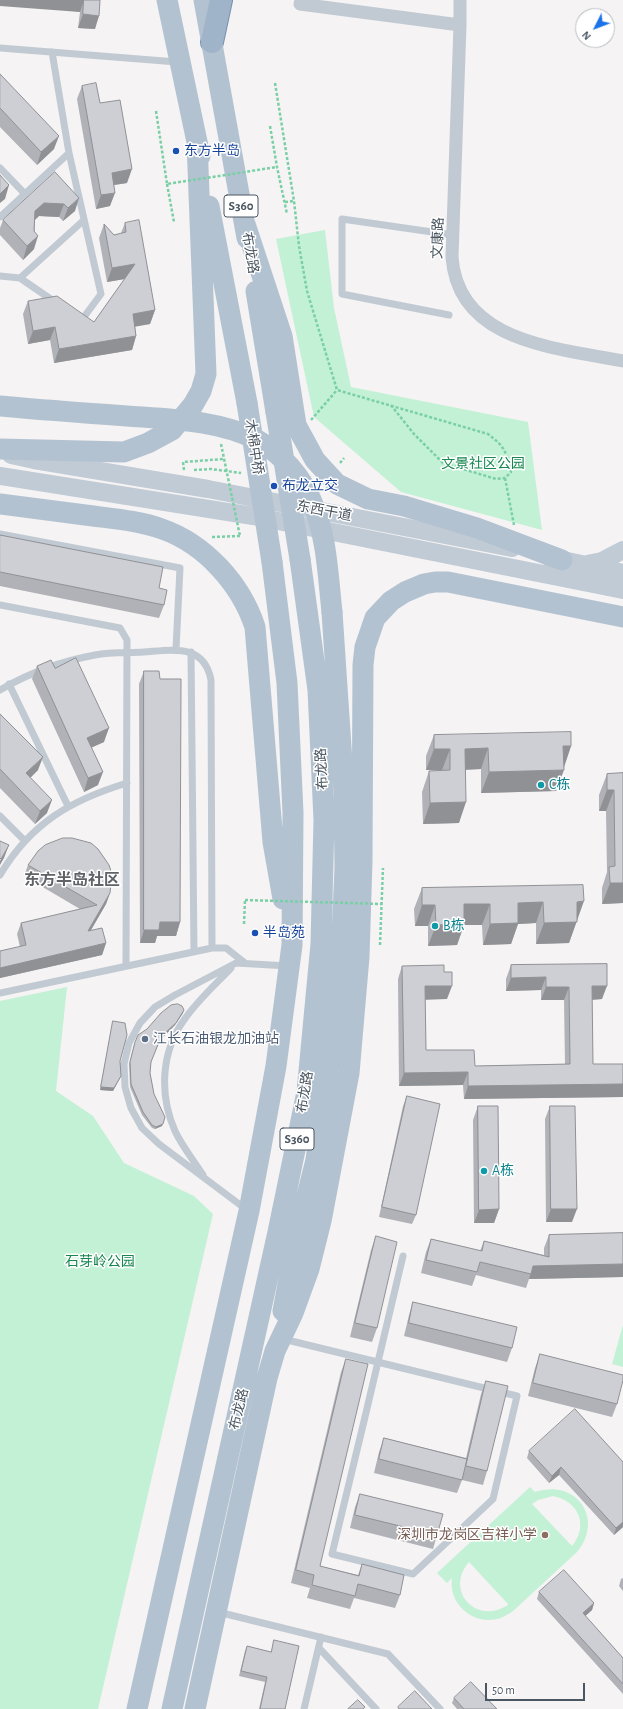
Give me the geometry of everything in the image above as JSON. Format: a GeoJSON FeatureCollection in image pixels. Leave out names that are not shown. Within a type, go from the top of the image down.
{"type":"FeatureCollection","features":[{"type":"Feature","properties":{"kind":"highway"},"geometry":{"type":"LineString","coordinates":[[212,42],[221,0]]}},
{"type":"Feature","properties":{"kind":"main road","name":"S360"},"geometry":{"type":"LineString","coordinates":[[167,0],[197,142]]}},
{"type":"Feature","properties":{"kind":"main road","name":"布龙路"},"geometry":{"type":"LineString","coordinates":[[204,0],[245,224],[276,412]]}},
{"type":"Feature","properties":{"kind":"main road"},"geometry":{"type":"LineString","coordinates":[[0,449],[124,452],[148,443],[172,430],[193,405],[201,391],[206,374],[197,142]]}},
{"type":"Feature","properties":{"kind":"main road","name":"木棉中桥"},"geometry":{"type":"LineString","coordinates":[[197,142],[247,403],[272,562],[288,698],[293,813],[292,945]]}},
{"type":"Feature","properties":{"kind":"main road"},"geometry":{"type":"LineString","coordinates":[[245,224],[282,336],[296,425],[315,460],[337,484],[368,499],[404,506],[477,528],[562,560]]}},
{"type":"Feature","properties":{"kind":"main road"},"geometry":{"type":"LineString","coordinates":[[0,406],[181,420],[232,430],[256,440],[278,455],[299,479],[312,502],[324,546],[332,612],[344,792],[345,868],[337,989],[316,1160],[299,1227],[278,1345]]}},
{"type":"Feature","properties":{"kind":"main road","name":"木棉中桥"},"geometry":{"type":"LineString","coordinates":[[276,412],[300,559]]}},
{"type":"Feature","properties":{"kind":"main road","name":"东西干道"},"geometry":{"type":"LineString","coordinates":[[0,453],[34,460],[126,474],[333,512],[623,573]]}},
{"type":"Feature","properties":{"kind":"main road","name":"东西干道"},"geometry":{"type":"LineString","coordinates":[[0,476],[253,516],[623,590]]}},
{"type":"Feature","properties":{"kind":"main road"},"geometry":{"type":"LineString","coordinates":[[0,504],[148,524],[176,535],[204,553],[219,567],[238,589],[247,604],[255,627],[273,842],[292,945]]}},
{"type":"Feature","properties":{"kind":"main road"},"geometry":{"type":"LineString","coordinates":[[583,564],[594,564],[623,550]]}},
{"type":"Feature","properties":{"kind":"main road","name":"布龙路"},"geometry":{"type":"LineString","coordinates":[[172,1709],[278,1232],[307,1092],[321,944],[324,820],[318,690],[300,559]]}},
{"type":"Feature","properties":{"kind":"main road"},"geometry":{"type":"LineString","coordinates":[[195,1709],[267,1378],[278,1345],[293,1313],[309,1269],[321,1221],[349,1073],[359,943],[362,861],[363,665],[367,640],[376,618],[385,606],[405,592],[424,584],[435,582],[448,582],[623,617]]}},
{"type":"Feature","properties":{"kind":"main road","name":"S360"},"geometry":{"type":"LineString","coordinates":[[137,1709],[249,1211],[276,1066],[292,945]]}},
{"type":"Feature","properties":{"kind":"main road"},"geometry":{"type":"LineString","coordinates":[[278,1232],[316,1160],[307,1092]]}},
{"type":"Feature","properties":{"kind":"street"},"geometry":{"type":"LineString","coordinates":[[301,0],[300,4],[460,25]]}},
{"type":"Feature","properties":{"kind":"street","name":"文康路"},"geometry":{"type":"LineString","coordinates":[[460,0],[453,264],[457,284],[463,296],[481,317],[505,333],[537,344],[623,362]]}},
{"type":"Feature","properties":{"kind":"lane"},"geometry":{"type":"LineString","coordinates":[[0,48],[180,62]]}},
{"type":"Feature","properties":{"kind":"lane"},"geometry":{"type":"LineString","coordinates":[[52,52],[69,152],[101,294],[81,321],[75,316]]}},
{"type":"Feature","properties":{"kind":"lane"},"geometry":{"type":"LineString","coordinates":[[0,218],[69,152]]}},
{"type":"Feature","properties":{"kind":"lane"},"geometry":{"type":"LineString","coordinates":[[0,168],[25,194]]}},
{"type":"Feature","properties":{"kind":"lane"},"geometry":{"type":"LineString","coordinates":[[449,315],[342,294],[342,219],[454,235]]}},
{"type":"Feature","properties":{"kind":"lane"},"geometry":{"type":"LineString","coordinates":[[20,278],[84,220]]}},
{"type":"Feature","properties":{"kind":"lane"},"geometry":{"type":"LineString","coordinates":[[0,276],[20,278],[63,308]]}},
{"type":"Feature","properties":{"kind":"lane"},"geometry":{"type":"LineString","coordinates":[[0,534],[180,568],[176,649]]}},
{"type":"Feature","properties":{"kind":"lane"},"geometry":{"type":"LineString","coordinates":[[0,604],[120,628],[127,640],[126,966]]}},
{"type":"Feature","properties":{"kind":"lane"},"geometry":{"type":"LineString","coordinates":[[0,690],[9,684],[44,669],[96,654],[176,649],[191,652],[199,656],[205,663],[211,680],[212,948]]}},
{"type":"Feature","properties":{"kind":"lane"},"geometry":{"type":"LineString","coordinates":[[191,652],[194,952]]}},
{"type":"Feature","properties":{"kind":"lane"},"geometry":{"type":"LineString","coordinates":[[9,684],[68,806]]}},
{"type":"Feature","properties":{"kind":"lane"},"geometry":{"type":"LineString","coordinates":[[0,875],[7,863],[24,841],[45,822],[68,806],[97,793],[127,783]]}},
{"type":"Feature","properties":{"kind":"lane"},"geometry":{"type":"LineString","coordinates":[[0,816],[24,841]]}},
{"type":"Feature","properties":{"kind":"lane"},"geometry":{"type":"LineString","coordinates":[[0,993],[212,948],[226,948],[245,964]]}},
{"type":"Feature","properties":{"kind":"lane"},"geometry":{"type":"LineString","coordinates":[[249,1211],[159,1144],[142,1128],[131,1108],[125,1087],[124,1064],[129,1042],[140,1023],[155,1006],[236,963],[289,966]]}},
{"type":"Feature","properties":{"kind":"lane"},"geometry":{"type":"LineString","coordinates":[[207,1180],[175,1132],[167,1110],[164,1086],[166,1063],[173,1040],[184,1020],[236,963]]}},
{"type":"Feature","properties":{"kind":"lane"},"geometry":{"type":"LineString","coordinates":[[278,1345],[378,1362],[517,1396],[493,1499],[413,1574],[332,1554],[378,1362],[403,1256]]}},
{"type":"Feature","properties":{"kind":"lane"},"geometry":{"type":"LineString","coordinates":[[216,1612],[388,1654],[440,1709]]}},
{"type":"Feature","properties":{"kind":"lane"},"geometry":{"type":"LineString","coordinates":[[312,1709],[305,1706],[321,1637]]}},
{"type":"Feature","properties":{"kind":"lane"},"geometry":{"type":"LineString","coordinates":[[319,1648],[376,1709]]}},
{"type":"Feature","properties":{"kind":"path"},"geometry":{"type":"LineString","coordinates":[[275,83],[307,291],[337,390]]}},
{"type":"Feature","properties":{"kind":"path"},"geometry":{"type":"LineString","coordinates":[[156,111],[174,222]]}},
{"type":"Feature","properties":{"kind":"path"},"geometry":{"type":"LineString","coordinates":[[270,126],[287,214]]}},
{"type":"Feature","properties":{"kind":"path"},"geometry":{"type":"LineString","coordinates":[[167,184],[277,168]]}},
{"type":"Feature","properties":{"kind":"path"},"geometry":{"type":"LineString","coordinates":[[285,202],[294,201]]}},
{"type":"Feature","properties":{"kind":"path"},"geometry":{"type":"LineString","coordinates":[[337,390],[390,404],[488,434],[501,443],[507,454],[511,472],[505,478],[496,479],[443,463],[414,434],[390,404]]}},
{"type":"Feature","properties":{"kind":"path"},"geometry":{"type":"LineString","coordinates":[[310,422],[337,390]]}},
{"type":"Feature","properties":{"kind":"path"},"geometry":{"type":"LineString","coordinates":[[209,537],[240,536],[220,439]]}},
{"type":"Feature","properties":{"kind":"path"},"geometry":{"type":"LineString","coordinates":[[211,469],[184,471],[183,462],[224,459]]}},
{"type":"Feature","properties":{"kind":"path"},"geometry":{"type":"LineString","coordinates":[[505,478],[514,526]]}},
{"type":"Feature","properties":{"kind":"path"},"geometry":{"type":"LineString","coordinates":[[380,945],[383,868]]}},
{"type":"Feature","properties":{"kind":"path"},"geometry":{"type":"LineString","coordinates":[[244,924],[244,900],[382,904]]}},
{"type":"Feature","properties":{"kind":"green space","name":"文景社区公园"},"geometry":{"type":"Polygon","coordinates":[[[325,230],[334,308],[351,387],[528,422],[542,530],[401,492],[314,417],[276,239],[325,230]]]}},
{"type":"Feature","properties":{"kind":"green space","name":"石芽岭公园"},"geometry":{"type":"Polygon","coordinates":[[[67,987],[56,1091],[93,1116],[124,1163],[194,1196],[213,1214],[98,1709],[0,1709],[0,1001],[67,987]]]}},
{"type":"Feature","properties":{"kind":"green space"},"geometry":{"type":"Polygon","coordinates":[[[623,1325],[623,1367],[612,1364],[623,1325]]]}},
{"type":"Feature","properties":{"kind":"green space"},"geometry":{"type":"Polygon","coordinates":[[[530,1487],[535,1492],[550,1489],[563,1491],[574,1496],[582,1504],[587,1515],[588,1527],[585,1539],[577,1552],[513,1611],[501,1618],[488,1620],[479,1619],[471,1615],[458,1604],[454,1596],[452,1578],[447,1583],[437,1573],[530,1487]],[[553,1496],[538,1500],[532,1504],[572,1546],[580,1530],[579,1515],[569,1503],[553,1496]],[[469,1562],[462,1573],[460,1583],[462,1593],[467,1602],[475,1608],[485,1611],[496,1610],[508,1605],[508,1604],[469,1562]]]}},
{"type":"Feature","properties":{"kind":"building"},"geometry":{"type":"Polygon","coordinates":[[[84,0],[100,0],[99,16],[83,14],[84,0]]]}},
{"type":"Feature","properties":{"kind":"building"},"geometry":{"type":"Polygon","coordinates":[[[0,74],[59,136],[41,152],[0,108],[0,74]]]}},
{"type":"Feature","properties":{"kind":"building"},"geometry":{"type":"Polygon","coordinates":[[[96,83],[100,103],[120,100],[132,169],[112,173],[115,193],[101,195],[82,86],[96,83]]]}},
{"type":"Feature","properties":{"kind":"building"},"geometry":{"type":"Polygon","coordinates":[[[55,172],[79,198],[68,208],[64,204],[44,203],[35,211],[34,231],[38,236],[27,246],[3,220],[55,172]]]}},
{"type":"Feature","properties":{"kind":"building"},"geometry":{"type":"Polygon","coordinates":[[[0,175],[9,185],[0,194],[0,175]]]}},
{"type":"Feature","properties":{"kind":"building"},"geometry":{"type":"Polygon","coordinates":[[[139,220],[155,310],[133,314],[136,336],[59,349],[55,327],[33,331],[28,301],[57,296],[94,322],[135,264],[112,268],[104,224],[114,235],[126,232],[125,223],[139,220]]]}},
{"type":"Feature","properties":{"kind":"building"},"geometry":{"type":"Polygon","coordinates":[[[0,535],[163,567],[159,588],[167,590],[164,605],[0,572],[0,535]]]}},
{"type":"Feature","properties":{"kind":"building"},"geometry":{"type":"Polygon","coordinates":[[[76,658],[109,728],[87,738],[103,772],[88,778],[37,666],[51,660],[55,668],[76,658]]]}},
{"type":"Feature","properties":{"kind":"building"},"geometry":{"type":"Polygon","coordinates":[[[144,671],[159,671],[160,679],[181,679],[180,922],[160,922],[159,930],[144,930],[144,671]]]}},
{"type":"Feature","properties":{"kind":"building"},"geometry":{"type":"Polygon","coordinates":[[[0,714],[43,757],[26,773],[52,800],[40,811],[0,769],[0,714]]]}},
{"type":"Feature","properties":{"kind":"building"},"geometry":{"type":"Polygon","coordinates":[[[571,732],[571,746],[563,746],[564,770],[489,772],[488,748],[465,749],[466,802],[430,803],[429,771],[450,770],[450,749],[434,749],[434,735],[571,732]]]}},
{"type":"Feature","properties":{"kind":"building"},"geometry":{"type":"Polygon","coordinates":[[[623,773],[623,883],[610,883],[609,867],[615,866],[614,790],[607,790],[607,774],[623,773]]]}},
{"type":"Feature","properties":{"kind":"building"},"geometry":{"type":"Polygon","coordinates":[[[63,838],[72,838],[91,843],[98,849],[109,865],[112,874],[110,893],[88,931],[102,928],[106,943],[0,968],[0,951],[26,945],[21,923],[97,905],[28,865],[38,851],[45,845],[63,838]]]}},
{"type":"Feature","properties":{"kind":"building"},"geometry":{"type":"Polygon","coordinates":[[[0,841],[9,845],[1,859],[0,858],[0,841]]]}},
{"type":"Feature","properties":{"kind":"building"},"geometry":{"type":"Polygon","coordinates":[[[583,885],[584,901],[577,902],[577,922],[544,923],[543,902],[518,903],[518,923],[490,924],[490,904],[464,904],[464,924],[436,925],[435,905],[422,905],[422,888],[583,885]]]}},
{"type":"Feature","properties":{"kind":"building"},"geometry":{"type":"Polygon","coordinates":[[[607,964],[607,986],[592,986],[593,1064],[623,1064],[623,1084],[468,1086],[468,1072],[404,1073],[402,966],[444,965],[444,972],[452,972],[452,986],[425,986],[426,1050],[474,1050],[475,1066],[570,1064],[569,987],[546,987],[546,977],[511,978],[511,965],[607,964]]]}},
{"type":"Feature","properties":{"kind":"building"},"geometry":{"type":"Polygon","coordinates":[[[178,1004],[182,1006],[184,1010],[176,1023],[165,1033],[159,1042],[151,1062],[150,1073],[154,1094],[165,1117],[163,1124],[156,1127],[152,1125],[143,1112],[131,1084],[130,1062],[138,1035],[147,1029],[161,1013],[171,1005],[178,1004]]]}},
{"type":"Feature","properties":{"kind":"building"},"geometry":{"type":"Polygon","coordinates":[[[113,1021],[125,1023],[127,1035],[120,1061],[121,1076],[114,1088],[101,1087],[113,1021]]]}},
{"type":"Feature","properties":{"kind":"building"},"geometry":{"type":"Polygon","coordinates":[[[407,1096],[440,1104],[416,1215],[382,1207],[407,1096]]]}},
{"type":"Feature","properties":{"kind":"building","name":"A栋"},"geometry":{"type":"Polygon","coordinates":[[[478,1106],[498,1106],[499,1209],[479,1210],[478,1106]]]}},
{"type":"Feature","properties":{"kind":"building"},"geometry":{"type":"Polygon","coordinates":[[[550,1106],[575,1106],[577,1209],[551,1209],[550,1106]]]}},
{"type":"Feature","properties":{"kind":"building"},"geometry":{"type":"Polygon","coordinates":[[[623,1233],[623,1264],[533,1266],[531,1274],[480,1262],[477,1272],[426,1260],[431,1239],[482,1251],[484,1241],[549,1257],[549,1235],[623,1233]]]}},
{"type":"Feature","properties":{"kind":"building"},"geometry":{"type":"Polygon","coordinates":[[[376,1236],[397,1242],[377,1328],[355,1323],[376,1236]]]}},
{"type":"Feature","properties":{"kind":"building"},"geometry":{"type":"Polygon","coordinates":[[[413,1302],[517,1327],[512,1348],[409,1323],[413,1302]]]}},
{"type":"Feature","properties":{"kind":"building"},"geometry":{"type":"Polygon","coordinates":[[[540,1354],[623,1375],[617,1404],[533,1383],[540,1354]]]}},
{"type":"Feature","properties":{"kind":"building"},"geometry":{"type":"Polygon","coordinates":[[[346,1359],[368,1364],[320,1566],[359,1576],[362,1564],[404,1575],[400,1595],[358,1584],[355,1596],[312,1585],[314,1575],[296,1570],[346,1359]]]}},
{"type":"Feature","properties":{"kind":"building"},"geometry":{"type":"Polygon","coordinates":[[[486,1381],[508,1386],[487,1471],[466,1466],[486,1381]]]}},
{"type":"Feature","properties":{"kind":"building"},"geometry":{"type":"Polygon","coordinates":[[[575,1409],[623,1462],[623,1522],[616,1528],[561,1467],[552,1476],[529,1451],[575,1409]]]}},
{"type":"Feature","properties":{"kind":"building"},"geometry":{"type":"Polygon","coordinates":[[[384,1438],[467,1459],[462,1480],[379,1459],[384,1438]]]}},
{"type":"Feature","properties":{"kind":"building"},"geometry":{"type":"Polygon","coordinates":[[[360,1494],[443,1514],[437,1535],[355,1515],[360,1494]]]}},
{"type":"Feature","properties":{"kind":"building"},"geometry":{"type":"Polygon","coordinates":[[[564,1570],[594,1603],[583,1613],[623,1658],[623,1684],[539,1592],[564,1570]]]}},
{"type":"Feature","properties":{"kind":"building"},"geometry":{"type":"Polygon","coordinates":[[[274,1640],[299,1646],[285,1709],[260,1709],[267,1677],[241,1671],[247,1646],[271,1652],[274,1640]]]}},
{"type":"Feature","properties":{"kind":"building"},"geometry":{"type":"Polygon","coordinates":[[[471,1682],[497,1709],[464,1709],[454,1698],[471,1682]]]}},
{"type":"Feature","properties":{"kind":"building"},"geometry":{"type":"Polygon","coordinates":[[[415,1691],[432,1709],[399,1709],[398,1707],[415,1691]]]}},
{"type":"Feature","properties":{"kind":"building"},"geometry":{"type":"Polygon","coordinates":[[[358,1700],[365,1707],[363,1709],[348,1709],[358,1700]]]}},
{"type":"Feature","properties":{"kind":"place","name":"东方半岛"},"geometry":{"type":"Point","coordinates":[176,151]}},
{"type":"Feature","properties":{"kind":"place","name":"布龙立交"},"geometry":{"type":"Point","coordinates":[274,486]}},
{"type":"Feature","properties":{"kind":"place","name":"C栋"},"geometry":{"type":"Point","coordinates":[541,785]}},
{"type":"Feature","properties":{"kind":"place","name":"B栋"},"geometry":{"type":"Point","coordinates":[435,926]}},
{"type":"Feature","properties":{"kind":"place","name":"半岛苑"},"geometry":{"type":"Point","coordinates":[255,933]}},
{"type":"Feature","properties":{"kind":"place","name":"江长石油银龙加油站"},"geometry":{"type":"Point","coordinates":[145,1039]}},
{"type":"Feature","properties":{"kind":"place","name":"A栋"},"geometry":{"type":"Point","coordinates":[484,1171]}},
{"type":"Feature","properties":{"kind":"place","name":"深圳市龙岗区吉祥小学"},"geometry":{"type":"Point","coordinates":[545,1535]}},
{"type":"Feature","properties":{"kind":"district","name":"东方半岛社区"},"geometry":{"type":"Point","coordinates":[72,880]}}]}
